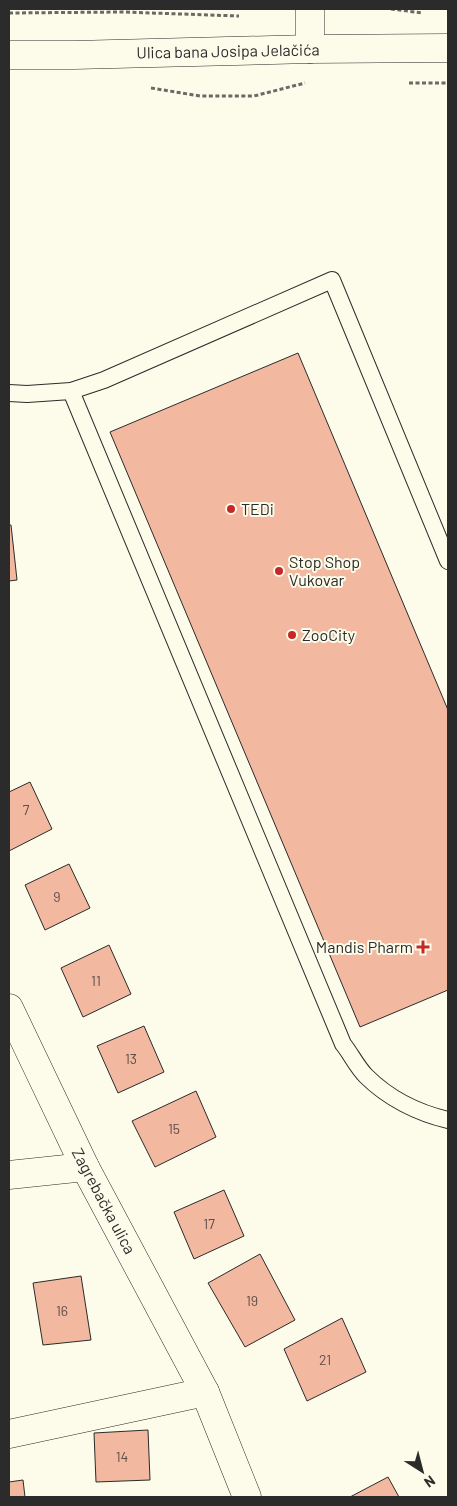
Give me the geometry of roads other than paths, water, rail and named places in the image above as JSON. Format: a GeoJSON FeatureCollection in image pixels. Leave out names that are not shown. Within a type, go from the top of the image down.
{"type":"FeatureCollection","features":[{"type":"Feature","properties":{"kind":"street"},"geometry":{"type":"LineString","coordinates":[[310,9],[310,49]]}},
{"type":"Feature","properties":{"kind":"street","name":"Ulica bana Josipa Jelačića"},"geometry":{"type":"LineString","coordinates":[[9,55],[448,48]]}},
{"type":"Feature","properties":{"kind":"street","name":"Zagrebačka ulica"},"geometry":{"type":"LineString","coordinates":[[9,1008],[84,1167],[205,1392],[247,1497]]}},
{"type":"Feature","properties":{"kind":"street"},"geometry":{"type":"LineString","coordinates":[[9,1175],[84,1167]]}},
{"type":"Feature","properties":{"kind":"street"},"geometry":{"type":"LineString","coordinates":[[9,1434],[205,1392]]}},
{"type":"Feature","properties":{"kind":"lane"},"geometry":{"type":"LineString","coordinates":[[9,392],[27,394],[70,391],[104,380],[332,280],[448,561]]}},
{"type":"Feature","properties":{"kind":"lane"},"geometry":{"type":"LineString","coordinates":[[70,391],[343,1044],[366,1076],[395,1098],[428,1115],[448,1120]]}},
{"type":"Feature","properties":{"kind":"place","name":"TEDi"},"geometry":{"type":"Point","coordinates":[231,509]}},
{"type":"Feature","properties":{"kind":"place","name":"Stop Shop Vukovar"},"geometry":{"type":"Point","coordinates":[279,571]}},
{"type":"Feature","properties":{"kind":"place","name":"ZooCity"},"geometry":{"type":"Point","coordinates":[292,635]}},
{"type":"Feature","properties":{"kind":"place","name":"Mandis Pharm"},"geometry":{"type":"Point","coordinates":[423,947]}}]}
